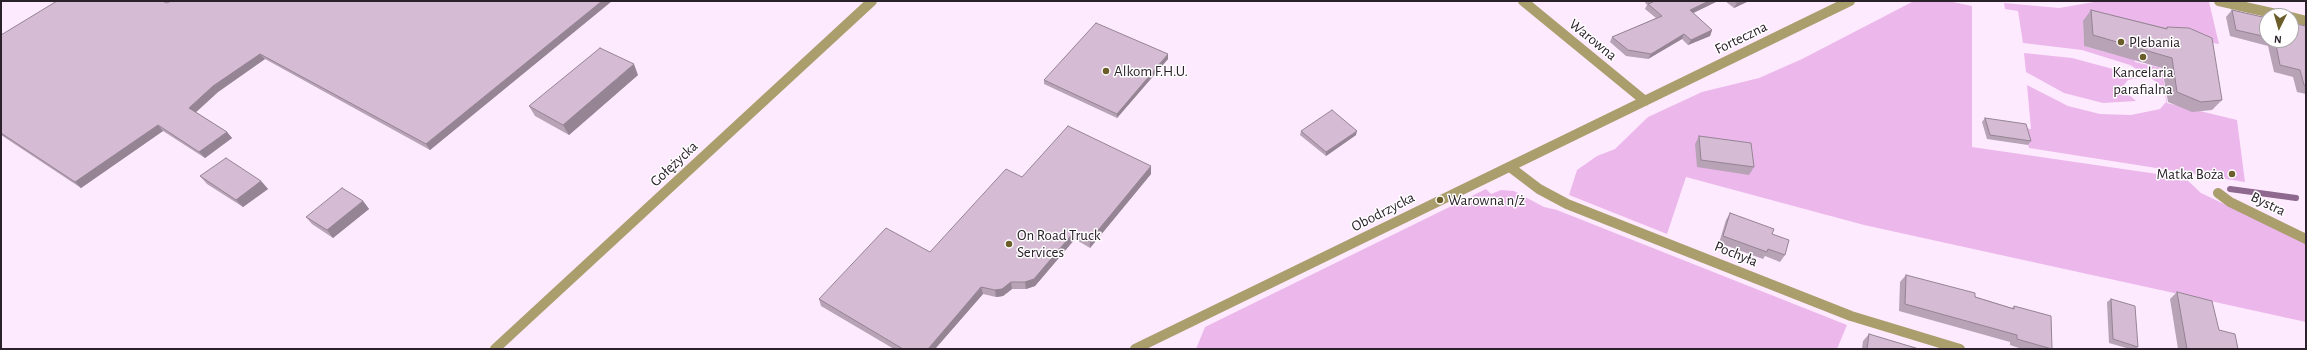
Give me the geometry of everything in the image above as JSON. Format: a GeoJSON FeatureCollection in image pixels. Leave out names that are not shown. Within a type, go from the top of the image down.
{"type":"FeatureCollection","features":[{"type":"Feature","properties":{"kind":"street","name":"Gołężycka"},"geometry":{"type":"LineString","coordinates":[[495,349],[872,1]]}},
{"type":"Feature","properties":{"kind":"street","name":"Warowna"},"geometry":{"type":"LineString","coordinates":[[1523,1],[1645,101]]}},
{"type":"Feature","properties":{"kind":"street","name":"Forteczna"},"geometry":{"type":"LineString","coordinates":[[1645,101],[1850,1]]}},
{"type":"Feature","properties":{"kind":"street"},"geometry":{"type":"LineString","coordinates":[[2219,1],[2259,10]]}},
{"type":"Feature","properties":{"kind":"street","name":"Obodrzycka"},"geometry":{"type":"LineString","coordinates":[[1134,349],[1148,346],[1645,101]]}},
{"type":"Feature","properties":{"kind":"street","name":"Pochyła"},"geometry":{"type":"LineString","coordinates":[[1510,167],[1539,189],[1566,204],[1851,316],[1960,349]]}},
{"type":"Feature","properties":{"kind":"street","name":"Bystra"},"geometry":{"type":"LineString","coordinates":[[2218,193],[2230,202],[2306,239]]}},
{"type":"Feature","properties":{"kind":"shaded area"},"geometry":{"type":"Polygon","coordinates":[[[1948,1],[1972,6],[1972,147],[2185,178],[2201,193],[2306,243],[2306,322],[1864,225],[1686,177],[1667,234],[1569,195],[1577,170],[1597,156],[1615,149],[1648,117],[1702,92],[1759,78],[1802,59],[1912,2],[1948,1]]]}},
{"type":"Feature","properties":{"kind":"shaded area"},"geometry":{"type":"Polygon","coordinates":[[[2100,1],[2209,2],[2219,44],[2083,21],[2084,46],[2116,55],[2134,58],[2135,62],[2162,68],[2167,103],[2237,120],[2245,182],[2029,148],[2024,128],[2031,129],[2027,85],[2068,106],[2100,114],[2131,115],[2160,109],[2166,102],[2165,91],[2158,83],[2130,65],[2082,50],[2023,43],[2018,11],[2005,9],[2004,3],[2059,8],[2100,1]]]}},
{"type":"Feature","properties":{"kind":"shaded area"},"geometry":{"type":"Polygon","coordinates":[[[2024,53],[2072,58],[2128,73],[2138,78],[2128,80],[2124,85],[2127,93],[2136,101],[2103,103],[2064,93],[2026,72],[2024,53]]]}},
{"type":"Feature","properties":{"kind":"shaded area"},"geometry":{"type":"Polygon","coordinates":[[[1486,189],[1491,194],[1501,190],[1514,191],[1544,207],[1557,210],[1847,325],[1837,349],[1196,349],[1205,327],[1486,189]]]}},
{"type":"Feature","properties":{"kind":"building"},"geometry":{"type":"Polygon","coordinates":[[[57,1],[162,1],[167,3],[171,1],[602,1],[426,144],[260,54],[213,86],[189,108],[227,132],[199,152],[158,125],[75,182],[1,133],[1,35],[57,1]]]}},
{"type":"Feature","properties":{"kind":"building"},"geometry":{"type":"Polygon","coordinates":[[[1652,1],[1709,1],[1690,10],[1712,30],[1691,40],[1684,34],[1651,54],[1628,50],[1612,37],[1662,16],[1648,4],[1653,2],[1652,1]]]}},
{"type":"Feature","properties":{"kind":"building"},"geometry":{"type":"Polygon","coordinates":[[[2091,10],[2167,29],[2167,27],[2189,28],[2212,38],[2222,100],[2201,102],[2177,92],[2172,58],[2093,35],[2091,10]]]}},
{"type":"Feature","properties":{"kind":"building"},"geometry":{"type":"Polygon","coordinates":[[[2232,10],[2259,16],[2259,35],[2236,30],[2232,10]]]}},
{"type":"Feature","properties":{"kind":"building","name":"Alkom F.H.U."},"geometry":{"type":"Polygon","coordinates":[[[1096,23],[1168,54],[1117,114],[1044,80],[1096,23]]]}},
{"type":"Feature","properties":{"kind":"building"},"geometry":{"type":"Polygon","coordinates":[[[2299,25],[2306,26],[2306,86],[2304,85],[2300,70],[2280,65],[2277,48],[2299,48],[2299,25]]]}},
{"type":"Feature","properties":{"kind":"building"},"geometry":{"type":"Polygon","coordinates":[[[600,48],[634,64],[563,125],[529,106],[600,48]]]}},
{"type":"Feature","properties":{"kind":"building"},"geometry":{"type":"Polygon","coordinates":[[[1332,110],[1357,131],[1326,152],[1301,131],[1332,110]]]}},
{"type":"Feature","properties":{"kind":"building"},"geometry":{"type":"Polygon","coordinates":[[[1985,118],[2026,124],[2031,141],[1990,135],[1985,118]]]}},
{"type":"Feature","properties":{"kind":"building","name":"On Road Truck Services"},"geometry":{"type":"Polygon","coordinates":[[[1068,126],[1151,166],[1090,240],[1074,232],[1034,279],[1025,282],[1011,282],[1002,289],[995,290],[981,287],[928,349],[903,349],[819,299],[886,228],[930,252],[1006,169],[1022,177],[1068,126]]]}},
{"type":"Feature","properties":{"kind":"building"},"geometry":{"type":"Polygon","coordinates":[[[1699,136],[1751,143],[1754,167],[1701,160],[1699,136]]]}},
{"type":"Feature","properties":{"kind":"building"},"geometry":{"type":"Polygon","coordinates":[[[226,158],[261,181],[236,200],[200,176],[226,158]]]}},
{"type":"Feature","properties":{"kind":"building"},"geometry":{"type":"Polygon","coordinates":[[[342,188],[363,201],[327,230],[306,217],[342,188]]]}},
{"type":"Feature","properties":{"kind":"building"},"geometry":{"type":"Polygon","coordinates":[[[1730,213],[1774,229],[1772,234],[1789,240],[1785,255],[1768,249],[1767,252],[1723,236],[1730,213]]]}},
{"type":"Feature","properties":{"kind":"building"},"geometry":{"type":"Polygon","coordinates":[[[1906,275],[1975,293],[1975,297],[2014,309],[2014,306],[2051,316],[2052,349],[2017,339],[2017,335],[1905,304],[1906,275]]]}},
{"type":"Feature","properties":{"kind":"building"},"geometry":{"type":"Polygon","coordinates":[[[2177,292],[2212,301],[2219,330],[2235,334],[2238,349],[2187,349],[2177,292]]]}},
{"type":"Feature","properties":{"kind":"building"},"geometry":{"type":"Polygon","coordinates":[[[2111,299],[2135,306],[2138,347],[2113,339],[2111,299]]]}},
{"type":"Feature","properties":{"kind":"building"},"geometry":{"type":"Polygon","coordinates":[[[1869,334],[1919,349],[1867,349],[1869,334]]]}},
{"type":"Feature","properties":{"kind":"waterway"},"geometry":{"type":"LineString","coordinates":[[2230,189],[2296,198]]}},
{"type":"Feature","properties":{"kind":"place","name":"Plebania"},"geometry":{"type":"Point","coordinates":[2121,42]}},
{"type":"Feature","properties":{"kind":"place","name":"Kancelaria parafialna"},"geometry":{"type":"Point","coordinates":[2143,57]}},
{"type":"Feature","properties":{"kind":"place","name":"Alkom F.H.U."},"geometry":{"type":"Point","coordinates":[1106,71]}},
{"type":"Feature","properties":{"kind":"place","name":"Matka Boża"},"geometry":{"type":"Point","coordinates":[2232,174]}},
{"type":"Feature","properties":{"kind":"place","name":"Warowna n/ż"},"geometry":{"type":"Point","coordinates":[1440,200]}},
{"type":"Feature","properties":{"kind":"place","name":"On Road Truck Services"},"geometry":{"type":"Point","coordinates":[1009,244]}}]}
